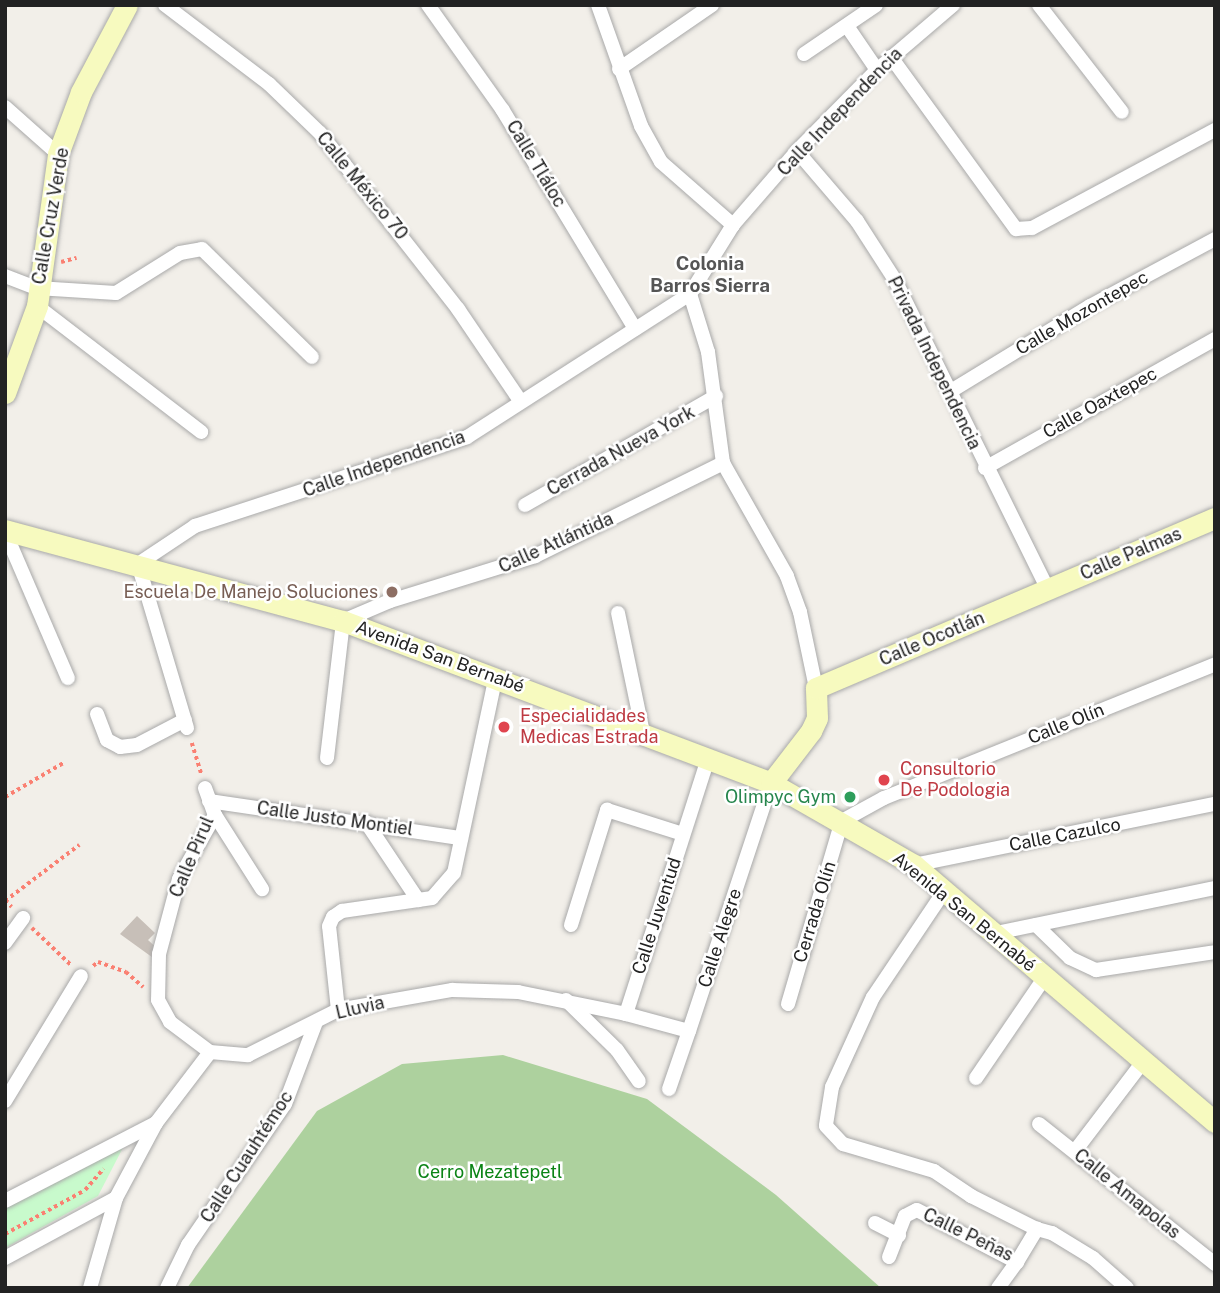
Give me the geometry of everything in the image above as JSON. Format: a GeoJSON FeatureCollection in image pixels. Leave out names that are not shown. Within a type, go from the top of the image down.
{"type":"FeatureCollection","features":[{"type":"Feature","properties":{"kind":"main road","name":"Calle Cruz Verde"},"geometry":{"type":"LineString","coordinates":[[5,393],[37,297],[58,154],[81,92],[127,5]]}},
{"type":"Feature","properties":{"kind":"main road","name":"Calle Palmas"},"geometry":{"type":"LineString","coordinates":[[1048,589],[1215,518]]}},
{"type":"Feature","properties":{"kind":"main road","name":"Avenida San Bernabé"},"geometry":{"type":"LineString","coordinates":[[5,531],[138,564],[343,621],[496,676],[644,737],[771,783],[842,821],[914,866],[991,934],[1206,1105],[1215,1122]]}},
{"type":"Feature","properties":{"kind":"main road","name":"Calle Ocotlán"},"geometry":{"type":"LineString","coordinates":[[816,688],[1048,589]]}},
{"type":"Feature","properties":{"kind":"main road"},"geometry":{"type":"LineString","coordinates":[[771,783],[811,731],[817,718],[816,688]]}},
{"type":"Feature","properties":{"kind":"street","name":"Calle México 70"},"geometry":{"type":"LineString","coordinates":[[165,5],[269,84],[320,133],[450,298],[521,402]]}},
{"type":"Feature","properties":{"kind":"street","name":"Calle Tláloc"},"geometry":{"type":"LineString","coordinates":[[428,5],[502,109],[635,329]]}},
{"type":"Feature","properties":{"kind":"street"},"geometry":{"type":"LineString","coordinates":[[598,5],[641,126],[661,162],[733,225]]}},
{"type":"Feature","properties":{"kind":"street"},"geometry":{"type":"LineString","coordinates":[[619,69],[712,5]]}},
{"type":"Feature","properties":{"kind":"street"},"geometry":{"type":"LineString","coordinates":[[804,54],[876,5]]}},
{"type":"Feature","properties":{"kind":"street","name":"Calle Independencia"},"geometry":{"type":"LineString","coordinates":[[138,564],[195,526],[453,444],[690,294],[733,225],[797,151],[877,69],[953,5]]}},
{"type":"Feature","properties":{"kind":"street"},"geometry":{"type":"LineString","coordinates":[[1039,5],[1122,112]]}},
{"type":"Feature","properties":{"kind":"street"},"geometry":{"type":"LineString","coordinates":[[847,26],[877,69]]}},
{"type":"Feature","properties":{"kind":"street"},"geometry":{"type":"LineString","coordinates":[[891,57],[1016,229],[1032,228],[1215,130]]}},
{"type":"Feature","properties":{"kind":"street"},"geometry":{"type":"LineString","coordinates":[[5,107],[58,154]]}},
{"type":"Feature","properties":{"kind":"street","name":"Privada Independencia"},"geometry":{"type":"LineString","coordinates":[[797,151],[857,221],[889,270],[951,391],[985,468],[1048,589]]}},
{"type":"Feature","properties":{"kind":"street","name":"Calle Mozontepec"},"geometry":{"type":"LineString","coordinates":[[951,391],[1090,306],[1215,239]]}},
{"type":"Feature","properties":{"kind":"street"},"geometry":{"type":"LineString","coordinates":[[37,297],[116,293],[180,253],[202,249],[312,357]]}},
{"type":"Feature","properties":{"kind":"street"},"geometry":{"type":"LineString","coordinates":[[5,276],[37,297],[201,432]]}},
{"type":"Feature","properties":{"kind":"street"},"geometry":{"type":"LineString","coordinates":[[690,294],[716,396],[723,463],[787,576],[800,612],[816,688]]}},
{"type":"Feature","properties":{"kind":"street","name":"Calle Oaxtepec"},"geometry":{"type":"LineString","coordinates":[[985,468],[1215,339]]}},
{"type":"Feature","properties":{"kind":"street","name":"Cerrada Nueva York"},"geometry":{"type":"LineString","coordinates":[[525,505],[716,396]]}},
{"type":"Feature","properties":{"kind":"street","name":"Calle Atlántida"},"geometry":{"type":"LineString","coordinates":[[343,621],[390,601],[535,556],[723,463]]}},
{"type":"Feature","properties":{"kind":"street"},"geometry":{"type":"LineString","coordinates":[[5,531],[68,678]]}},
{"type":"Feature","properties":{"kind":"street"},"geometry":{"type":"LineString","coordinates":[[96,714],[107,740],[129,747],[186,724],[138,564]]}},
{"type":"Feature","properties":{"kind":"street"},"geometry":{"type":"LineString","coordinates":[[618,613],[644,737]]}},
{"type":"Feature","properties":{"kind":"street"},"geometry":{"type":"LineString","coordinates":[[327,758],[343,621]]}},
{"type":"Feature","properties":{"kind":"street","name":"Calle Olín"},"geometry":{"type":"LineString","coordinates":[[842,821],[884,798],[1215,664]]}},
{"type":"Feature","properties":{"kind":"street"},"geometry":{"type":"LineString","coordinates":[[338,1010],[329,926],[333,918],[342,911],[418,901],[443,891],[454,873],[496,676]]}},
{"type":"Feature","properties":{"kind":"street","name":"Calle Juventud"},"geometry":{"type":"LineString","coordinates":[[626,1014],[707,761]]}},
{"type":"Feature","properties":{"kind":"street","name":"Calle Alegre"},"geometry":{"type":"LineString","coordinates":[[669,1089],[771,783]]}},
{"type":"Feature","properties":{"kind":"street"},"geometry":{"type":"LineString","coordinates":[[209,801],[262,889]]}},
{"type":"Feature","properties":{"kind":"street","name":"Calle Justo Montiel"},"geometry":{"type":"LineString","coordinates":[[209,801],[461,838]]}},
{"type":"Feature","properties":{"kind":"street","name":"Calle Pirul"},"geometry":{"type":"LineString","coordinates":[[158,1000],[159,954],[179,879],[209,801]]}},
{"type":"Feature","properties":{"kind":"street","name":"Calle Cazulco"},"geometry":{"type":"LineString","coordinates":[[914,866],[1215,804]]}},
{"type":"Feature","properties":{"kind":"street"},"geometry":{"type":"LineString","coordinates":[[571,925],[607,810],[683,834]]}},
{"type":"Feature","properties":{"kind":"street","name":"Cerrada Olín"},"geometry":{"type":"LineString","coordinates":[[788,1004],[842,821]]}},
{"type":"Feature","properties":{"kind":"street"},"geometry":{"type":"LineString","coordinates":[[366,822],[418,901]]}},
{"type":"Feature","properties":{"kind":"street"},"geometry":{"type":"LineString","coordinates":[[991,934],[1215,888]]}},
{"type":"Feature","properties":{"kind":"street"},"geometry":{"type":"LineString","coordinates":[[943,893],[873,997],[831,1087],[825,1118],[836,1140],[934,1171],[971,1196],[1037,1229],[1070,1242],[1127,1288]]}},
{"type":"Feature","properties":{"kind":"street"},"geometry":{"type":"LineString","coordinates":[[5,943],[23,918]]}},
{"type":"Feature","properties":{"kind":"street"},"geometry":{"type":"LineString","coordinates":[[1036,925],[1070,958],[1096,970],[1215,951]]}},
{"type":"Feature","properties":{"kind":"street"},"geometry":{"type":"LineString","coordinates":[[5,1101],[81,976]]}},
{"type":"Feature","properties":{"kind":"street"},"geometry":{"type":"LineString","coordinates":[[976,1078],[1045,977]]}},
{"type":"Feature","properties":{"kind":"street","name":"Lluvia"},"geometry":{"type":"LineString","coordinates":[[211,1052],[248,1055],[338,1010],[452,989],[496,989],[566,1000]]}},
{"type":"Feature","properties":{"kind":"street"},"geometry":{"type":"LineString","coordinates":[[90,1288],[116,1198],[156,1123],[211,1052],[170,1022],[158,1000]]}},
{"type":"Feature","properties":{"kind":"street"},"geometry":{"type":"LineString","coordinates":[[566,1000],[689,1031]]}},
{"type":"Feature","properties":{"kind":"street"},"geometry":{"type":"LineString","coordinates":[[566,1000],[617,1050],[639,1081]]}},
{"type":"Feature","properties":{"kind":"street","name":"Calle Cuauhtémoc"},"geometry":{"type":"LineString","coordinates":[[167,1288],[188,1245],[285,1104],[316,1022]]}},
{"type":"Feature","properties":{"kind":"street"},"geometry":{"type":"LineString","coordinates":[[1074,1152],[1145,1059]]}},
{"type":"Feature","properties":{"kind":"street"},"geometry":{"type":"LineString","coordinates":[[5,1201],[156,1123]]}},
{"type":"Feature","properties":{"kind":"street","name":"Calle Amapolas"},"geometry":{"type":"LineString","coordinates":[[1039,1124],[1215,1264]]}},
{"type":"Feature","properties":{"kind":"street"},"geometry":{"type":"LineString","coordinates":[[5,1258],[116,1198]]}},
{"type":"Feature","properties":{"kind":"street","name":"Calle Peñas"},"geometry":{"type":"LineString","coordinates":[[889,1257],[905,1216],[917,1210],[1017,1262],[1037,1229]]}},
{"type":"Feature","properties":{"kind":"street"},"geometry":{"type":"LineString","coordinates":[[874,1223],[899,1235]]}},
{"type":"Feature","properties":{"kind":"street"},"geometry":{"type":"LineString","coordinates":[[998,1288],[1017,1262]]}},
{"type":"Feature","properties":{"kind":"path"},"geometry":{"type":"LineString","coordinates":[[186,724],[209,801]]}},
{"type":"Feature","properties":{"kind":"path"},"geometry":{"type":"LineString","coordinates":[[5,797],[65,762]]}},
{"type":"Feature","properties":{"kind":"path"},"geometry":{"type":"LineString","coordinates":[[79,845],[5,901],[81,976],[98,962],[126,972],[158,1000]]}},
{"type":"Feature","properties":{"kind":"path"},"geometry":{"type":"LineString","coordinates":[[5,1234],[85,1190],[106,1164],[103,1159],[98,1165]]}},
{"type":"Feature","properties":{"kind":"green space","name":"Cerro Mezatepetl"},"geometry":{"type":"Polygon","coordinates":[[[503,1055],[647,1099],[776,1195],[881,1288],[187,1288],[317,1111],[402,1064],[503,1055]]]}},
{"type":"Feature","properties":{"kind":"green space"},"geometry":{"type":"Polygon","coordinates":[[[130,1134],[98,1196],[5,1248],[5,1205],[130,1134]]]}},
{"type":"Feature","properties":{"kind":"building"},"geometry":{"type":"Polygon","coordinates":[[[137,916],[155,933],[148,940],[159,950],[156,960],[120,934],[137,916]]]}},
{"type":"Feature","properties":{"kind":"place","name":"Escuela De Manejo Soluciones"},"geometry":{"type":"Point","coordinates":[392,592]}},
{"type":"Feature","properties":{"kind":"place","name":"Especialidades Medicas Estrada"},"geometry":{"type":"Point","coordinates":[504,727]}},
{"type":"Feature","properties":{"kind":"place","name":"Consultorio De Podologia"},"geometry":{"type":"Point","coordinates":[884,780]}},
{"type":"Feature","properties":{"kind":"place","name":"Olimpyc Gym"},"geometry":{"type":"Point","coordinates":[850,797]}},
{"type":"Feature","properties":{"kind":"district","name":"Colonia Barros Sierra"},"geometry":{"type":"Point","coordinates":[710,275]}}]}
